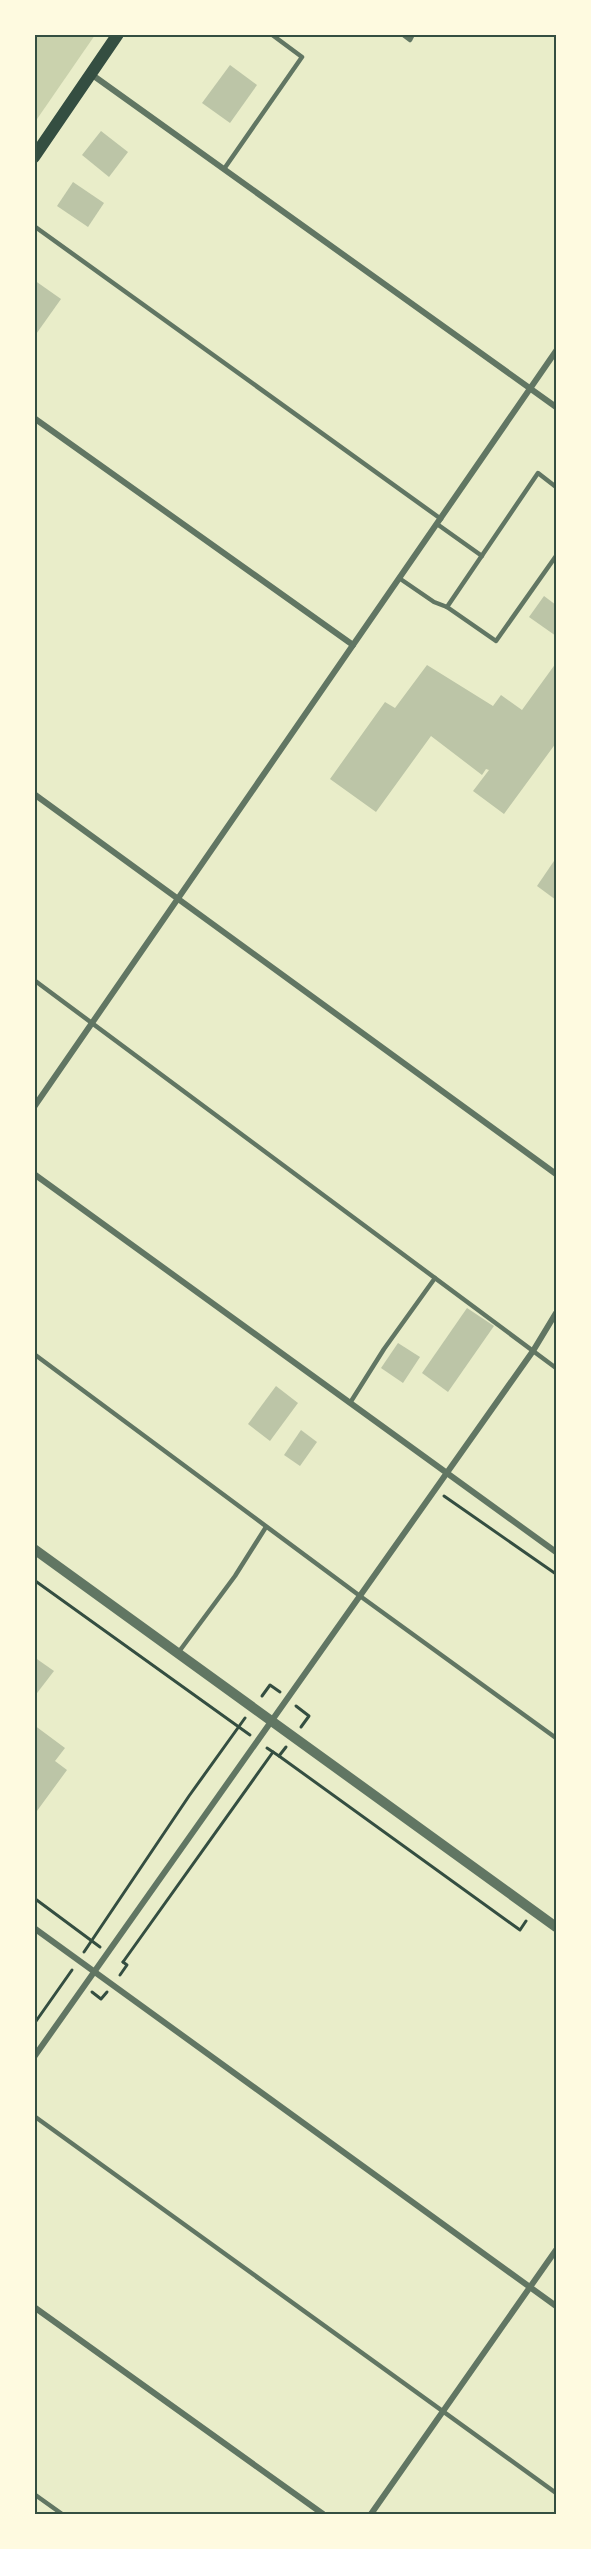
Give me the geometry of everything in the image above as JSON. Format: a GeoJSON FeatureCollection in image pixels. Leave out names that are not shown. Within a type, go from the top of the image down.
{"type":"FeatureCollection","features":[{"type":"Feature","properties":{"kind":"main road"},"geometry":{"type":"LineString","coordinates":[[34,157],[118,34]]}},
{"type":"Feature","properties":{"kind":"street"},"geometry":{"type":"LineString","coordinates":[[91,74],[556,407]]}},
{"type":"Feature","properties":{"kind":"street"},"geometry":{"type":"LineString","coordinates":[[34,1107],[556,351]]}},
{"type":"Feature","properties":{"kind":"street"},"geometry":{"type":"LineString","coordinates":[[34,418],[353,645]]}},
{"type":"Feature","properties":{"kind":"street"},"geometry":{"type":"LineString","coordinates":[[34,794],[556,1174]]}},
{"type":"Feature","properties":{"kind":"street"},"geometry":{"type":"LineString","coordinates":[[34,1174],[556,1552]]}},
{"type":"Feature","properties":{"kind":"street"},"geometry":{"type":"LineString","coordinates":[[34,2057],[533,1351],[556,1313]]}},
{"type":"Feature","properties":{"kind":"street"},"geometry":{"type":"LineString","coordinates":[[34,1549],[274,1720],[556,1927]]}},
{"type":"Feature","properties":{"kind":"street"},"geometry":{"type":"LineString","coordinates":[[34,1928],[556,2306]]}},
{"type":"Feature","properties":{"kind":"street"},"geometry":{"type":"LineString","coordinates":[[371,2514],[556,2250]]}},
{"type":"Feature","properties":{"kind":"street"},"geometry":{"type":"LineString","coordinates":[[34,2307],[322,2514]]}},
{"type":"Feature","properties":{"kind":"lane"},"geometry":{"type":"LineString","coordinates":[[224,170],[302,57],[271,34]]}},
{"type":"Feature","properties":{"kind":"lane"},"geometry":{"type":"LineString","coordinates":[[402,34],[410,39],[414,34]]}},
{"type":"Feature","properties":{"kind":"lane"},"geometry":{"type":"LineString","coordinates":[[34,226],[439,521],[482,556]]}},
{"type":"Feature","properties":{"kind":"lane"},"geometry":{"type":"LineString","coordinates":[[447,607],[538,473],[556,487]]}},
{"type":"Feature","properties":{"kind":"lane"},"geometry":{"type":"LineString","coordinates":[[399,578],[434,602],[447,607],[496,641],[556,556]]}},
{"type":"Feature","properties":{"kind":"lane"},"geometry":{"type":"LineString","coordinates":[[34,980],[556,1368]]}},
{"type":"Feature","properties":{"kind":"lane"},"geometry":{"type":"LineString","coordinates":[[350,1402],[435,1278]]}},
{"type":"Feature","properties":{"kind":"lane"},"geometry":{"type":"LineString","coordinates":[[34,1354],[266,1527],[556,1738]]}},
{"type":"Feature","properties":{"kind":"lane"},"geometry":{"type":"LineString","coordinates":[[178,1653],[235,1576],[266,1527]]}},
{"type":"Feature","properties":{"kind":"lane"},"geometry":{"type":"LineString","coordinates":[[34,2116],[556,2493]]}},
{"type":"Feature","properties":{"kind":"lane"},"geometry":{"type":"LineString","coordinates":[[34,2494],[62,2514]]}},
{"type":"Feature","properties":{"kind":"path"},"geometry":{"type":"LineString","coordinates":[[435,1490],[556,1574]]}},
{"type":"Feature","properties":{"kind":"path"},"geometry":{"type":"LineString","coordinates":[[34,1580],[239,1727],[189,1796],[34,2024]]}},
{"type":"Feature","properties":{"kind":"path"},"geometry":{"type":"LineString","coordinates":[[123,1962],[273,1752]]}},
{"type":"Feature","properties":{"kind":"path"},"geometry":{"type":"LineString","coordinates":[[279,1756],[520,1930],[533,1910]]}},
{"type":"Feature","properties":{"kind":"green space"},"geometry":{"type":"Polygon","coordinates":[[[34,35],[95,35],[35,122],[34,35]]]}},
{"type":"Feature","properties":{"kind":"building"},"geometry":{"type":"Polygon","coordinates":[[[230,65],[257,85],[230,123],[202,103],[230,65]]]}},
{"type":"Feature","properties":{"kind":"building"},"geometry":{"type":"Polygon","coordinates":[[[101,131],[128,152],[109,177],[82,155],[101,131]]]}},
{"type":"Feature","properties":{"kind":"building"},"geometry":{"type":"Polygon","coordinates":[[[73,182],[104,203],[88,227],[57,206],[73,182]]]}},
{"type":"Feature","properties":{"kind":"building"},"geometry":{"type":"Polygon","coordinates":[[[34,280],[61,299],[34,337],[34,280]]]}},
{"type":"Feature","properties":{"kind":"building"},"geometry":{"type":"Polygon","coordinates":[[[544,596],[556,605],[556,636],[529,617],[544,596]]]}},
{"type":"Feature","properties":{"kind":"building"},"geometry":{"type":"Polygon","coordinates":[[[556,663],[556,743],[504,814],[473,791],[489,770],[486,769],[482,775],[431,736],[376,812],[330,779],[385,702],[395,708],[427,665],[493,706],[501,695],[522,710],[556,663]]]}},
{"type":"Feature","properties":{"kind":"building"},"geometry":{"type":"Polygon","coordinates":[[[556,858],[556,900],[537,886],[556,858]]]}},
{"type":"Feature","properties":{"kind":"building"},"geometry":{"type":"Polygon","coordinates":[[[467,1308],[494,1326],[448,1392],[422,1373],[467,1308]]]}},
{"type":"Feature","properties":{"kind":"building"},"geometry":{"type":"Polygon","coordinates":[[[398,1343],[420,1357],[403,1383],[381,1368],[398,1343]]]}},
{"type":"Feature","properties":{"kind":"building"},"geometry":{"type":"Polygon","coordinates":[[[276,1386],[298,1403],[270,1441],[248,1424],[276,1386]]]}},
{"type":"Feature","properties":{"kind":"building"},"geometry":{"type":"Polygon","coordinates":[[[301,1430],[317,1442],[300,1466],[284,1455],[301,1430]]]}},
{"type":"Feature","properties":{"kind":"building"},"geometry":{"type":"Polygon","coordinates":[[[34,1657],[54,1671],[34,1697],[34,1657]]]}},
{"type":"Feature","properties":{"kind":"building"},"geometry":{"type":"Polygon","coordinates":[[[34,1725],[65,1748],[55,1761],[67,1770],[34,1815],[34,1725]]]}}]}
